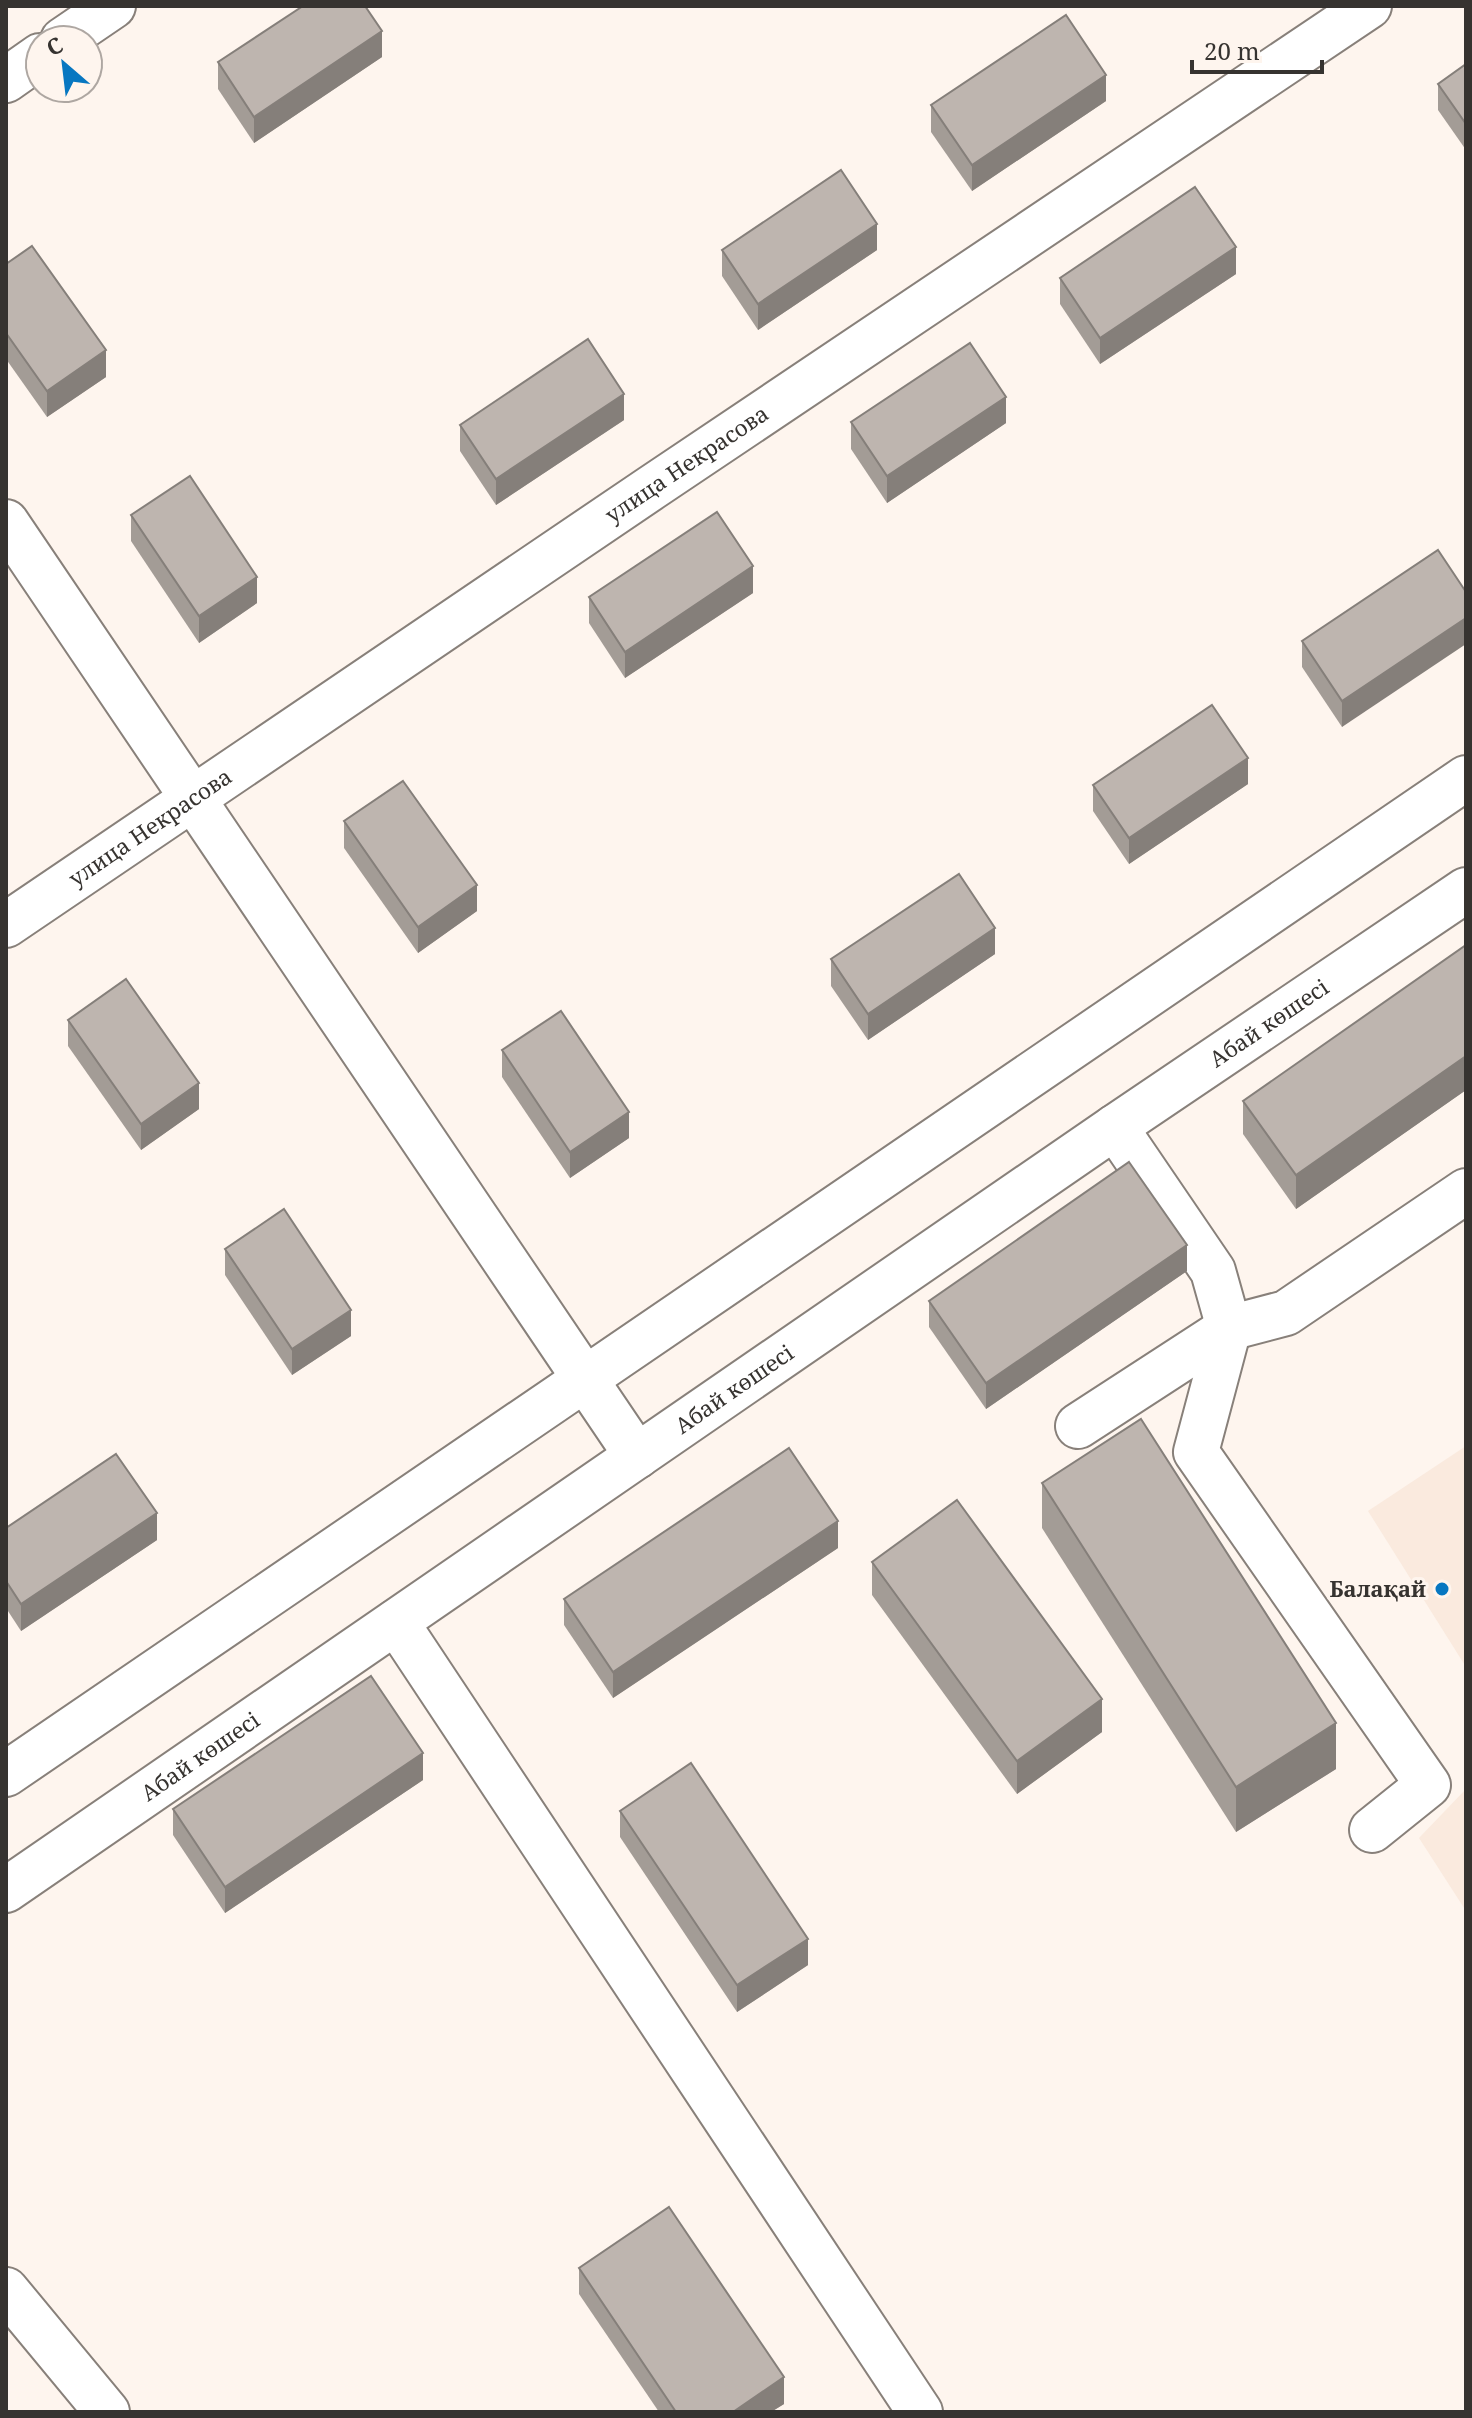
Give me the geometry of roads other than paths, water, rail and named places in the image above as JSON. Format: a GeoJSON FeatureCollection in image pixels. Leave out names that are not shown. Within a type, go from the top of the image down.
{"type":"FeatureCollection","features":[{"type":"Feature","properties":{"kind":"street"},"geometry":{"type":"LineString","coordinates":[[87,24],[113,6]]}},
{"type":"Feature","properties":{"kind":"street","name":"улица Некрасова"},"geometry":{"type":"LineString","coordinates":[[6,925],[1369,6]]}},
{"type":"Feature","properties":{"kind":"street"},"geometry":{"type":"LineString","coordinates":[[6,80],[24,67]]}},
{"type":"Feature","properties":{"kind":"street"},"geometry":{"type":"LineString","coordinates":[[6,522],[637,1456]]}},
{"type":"Feature","properties":{"kind":"street"},"geometry":{"type":"LineString","coordinates":[[6,1774],[1466,778]]}},
{"type":"Feature","properties":{"kind":"street","name":"Абай көшесі"},"geometry":{"type":"LineString","coordinates":[[6,1890],[1115,1127],[1466,890]]}},
{"type":"Feature","properties":{"kind":"street"},"geometry":{"type":"LineString","coordinates":[[1115,1127],[1213,1271],[1229,1328],[1196,1452],[1428,1785],[1372,1830]]}},
{"type":"Feature","properties":{"kind":"street"},"geometry":{"type":"LineString","coordinates":[[1078,1426],[1229,1328],[1286,1313],[1466,1191]]}},
{"type":"Feature","properties":{"kind":"street"},"geometry":{"type":"LineString","coordinates":[[396,1622],[920,2412]]}},
{"type":"Feature","properties":{"kind":"street"},"geometry":{"type":"LineString","coordinates":[[6,2290],[107,2412]]}},
{"type":"Feature","properties":{"kind":"place","name":"Балақай"},"geometry":{"type":"Point","coordinates":[1442,1589]}}]}
